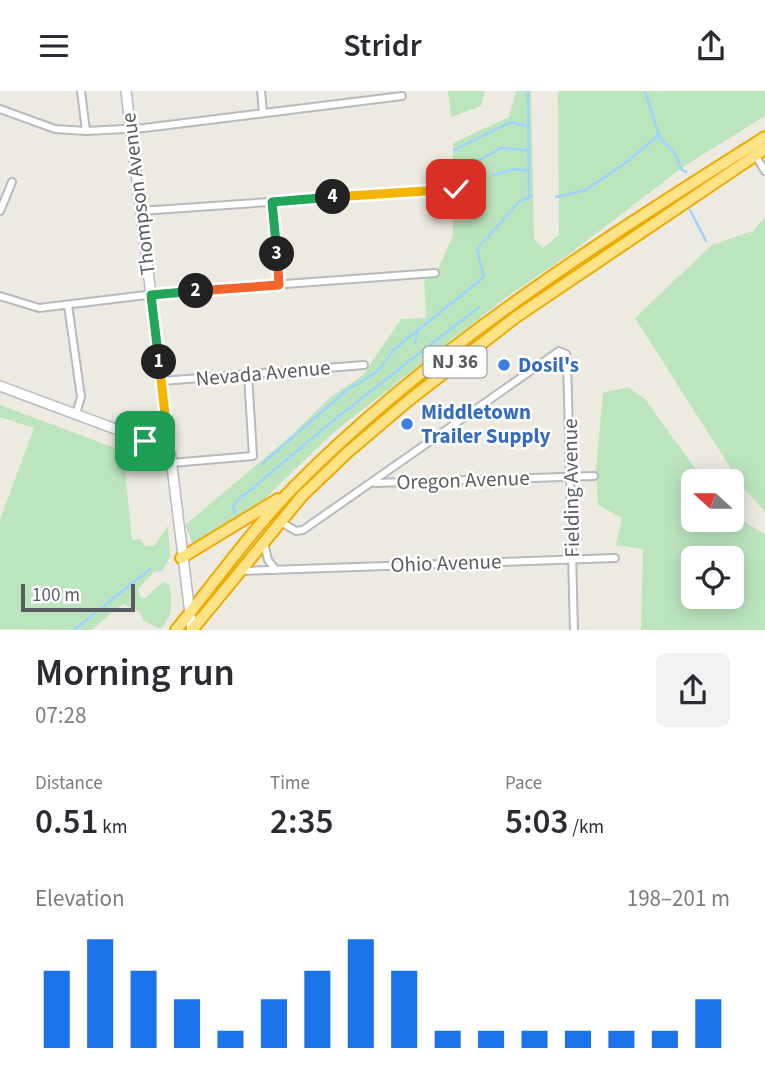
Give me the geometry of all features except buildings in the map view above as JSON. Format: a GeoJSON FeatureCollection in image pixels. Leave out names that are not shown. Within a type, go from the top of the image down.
{"type":"FeatureCollection","features":[{"type":"Feature","properties":{"kind":"highway","name":"NJ 36"},"geometry":{"type":"LineString","coordinates":[[176,630],[291,490],[401,390],[491,321],[607,239],[765,137]]}},
{"type":"Feature","properties":{"kind":"highway","name":"NJ 36"},"geometry":{"type":"LineString","coordinates":[[192,630],[281,522],[348,452],[461,357],[599,259],[765,149]]}},
{"type":"Feature","properties":{"kind":"highway"},"geometry":{"type":"LineString","coordinates":[[181,558],[291,490]]}},
{"type":"Feature","properties":{"kind":"street"},"geometry":{"type":"LineString","coordinates":[[81,91],[86,131]]}},
{"type":"Feature","properties":{"kind":"street","name":"Thompson Avenue"},"geometry":{"type":"LineString","coordinates":[[126,91],[181,558],[192,630]]}},
{"type":"Feature","properties":{"kind":"street"},"geometry":{"type":"LineString","coordinates":[[261,91],[263,113]]}},
{"type":"Feature","properties":{"kind":"street"},"geometry":{"type":"LineString","coordinates":[[362,91],[364,101]]}},
{"type":"Feature","properties":{"kind":"street"},"geometry":{"type":"LineString","coordinates":[[0,109],[55,128],[86,131],[402,96]]}},
{"type":"Feature","properties":{"kind":"street"},"geometry":{"type":"LineString","coordinates":[[754,155],[765,171]]}},
{"type":"Feature","properties":{"kind":"street"},"geometry":{"type":"LineString","coordinates":[[0,211],[12,182]]}},
{"type":"Feature","properties":{"kind":"street"},"geometry":{"type":"LineString","coordinates":[[141,211],[456,189]]}},
{"type":"Feature","properties":{"kind":"street"},"geometry":{"type":"LineString","coordinates":[[272,202],[279,285]]}},
{"type":"Feature","properties":{"kind":"street"},"geometry":{"type":"LineString","coordinates":[[0,296],[39,308],[151,295],[435,272]]}},
{"type":"Feature","properties":{"kind":"street"},"geometry":{"type":"LineString","coordinates":[[68,305],[81,397],[76,414]]}},
{"type":"Feature","properties":{"kind":"street","name":"Fielding Avenue"},"geometry":{"type":"LineString","coordinates":[[373,483],[559,351],[566,354],[574,630]]}},
{"type":"Feature","properties":{"kind":"street","name":"Nevada Avenue"},"geometry":{"type":"LineString","coordinates":[[162,381],[364,365]]}},
{"type":"Feature","properties":{"kind":"street"},"geometry":{"type":"LineString","coordinates":[[171,463],[253,456],[248,375]]}},
{"type":"Feature","properties":{"kind":"street"},"geometry":{"type":"LineString","coordinates":[[0,386],[169,449]]}},
{"type":"Feature","properties":{"kind":"street","name":"Oregon Avenue"},"geometry":{"type":"LineString","coordinates":[[373,483],[594,476]]}},
{"type":"Feature","properties":{"kind":"street"},"geometry":{"type":"LineString","coordinates":[[281,522],[299,531],[373,483]]}},
{"type":"Feature","properties":{"kind":"street"},"geometry":{"type":"LineString","coordinates":[[264,543],[268,560],[276,570]]}},
{"type":"Feature","properties":{"kind":"street","name":"Ohio Avenue"},"geometry":{"type":"LineString","coordinates":[[240,571],[615,558]]}},
{"type":"Feature","properties":{"kind":"green space"},"geometry":{"type":"Polygon","coordinates":[[[448,91],[485,91],[481,106],[451,117],[448,91]]]}},
{"type":"Feature","properties":{"kind":"green space"},"geometry":{"type":"Polygon","coordinates":[[[516,91],[531,91],[534,239],[543,248],[559,235],[558,91],[765,91],[765,116],[683,167],[568,255],[508,296],[334,432],[258,505],[198,543],[192,542],[185,525],[285,441],[331,397],[363,375],[401,319],[426,318],[424,277],[435,276],[453,236],[453,143],[509,117],[516,91]]]}},
{"type":"Feature","properties":{"kind":"green space"},"geometry":{"type":"Polygon","coordinates":[[[765,217],[765,512],[744,488],[744,469],[731,469],[635,318],[712,245],[753,231],[765,217]]]}},
{"type":"Feature","properties":{"kind":"green space"},"geometry":{"type":"Polygon","coordinates":[[[628,387],[645,399],[695,469],[681,469],[681,532],[744,532],[744,522],[765,534],[765,630],[641,630],[643,549],[616,545],[622,518],[598,505],[596,468],[603,393],[628,387]]]}},
{"type":"Feature","properties":{"kind":"green space"},"geometry":{"type":"Polygon","coordinates":[[[0,405],[123,451],[132,540],[140,539],[145,546],[154,546],[168,526],[170,557],[162,571],[154,572],[138,589],[140,597],[144,599],[163,582],[169,585],[171,609],[160,629],[144,621],[139,611],[123,604],[91,630],[0,629],[0,520],[34,428],[0,417],[0,405]]]}},
{"type":"Feature","properties":{"kind":"waterway"},"geometry":{"type":"LineString","coordinates":[[528,91],[529,197]]}},
{"type":"Feature","properties":{"kind":"waterway"},"geometry":{"type":"LineString","coordinates":[[645,91],[660,138],[675,153],[682,170],[686,172]]}},
{"type":"Feature","properties":{"kind":"waterway"},"geometry":{"type":"LineString","coordinates":[[454,150],[511,122],[527,126]]}},
{"type":"Feature","properties":{"kind":"waterway"},"geometry":{"type":"LineString","coordinates":[[556,197],[586,190],[624,164],[660,134]]}},
{"type":"Feature","properties":{"kind":"waterway"},"geometry":{"type":"LineString","coordinates":[[457,172],[501,148],[527,150]]}},
{"type":"Feature","properties":{"kind":"waterway"},"geometry":{"type":"LineString","coordinates":[[493,175],[515,169],[528,171]]}},
{"type":"Feature","properties":{"kind":"waterway"},"geometry":{"type":"LineString","coordinates":[[262,464],[348,389],[373,374],[384,364],[392,351],[484,277],[477,249],[519,202],[532,196]]}},
{"type":"Feature","properties":{"kind":"waterway"},"geometry":{"type":"LineString","coordinates":[[690,210],[706,241]]}},
{"type":"Feature","properties":{"kind":"waterway"},"geometry":{"type":"LineString","coordinates":[[235,513],[233,506],[237,501],[335,419],[479,307]]}},
{"type":"Feature","properties":{"kind":"waterway"},"geometry":{"type":"LineString","coordinates":[[415,343],[417,332]]}},
{"type":"Feature","properties":{"kind":"waterway"},"geometry":{"type":"LineString","coordinates":[[74,630],[150,569]]}},
{"type":"Feature","properties":{"kind":"place","name":"Dosil's"},"geometry":{"type":"Point","coordinates":[504,365]}},
{"type":"Feature","properties":{"kind":"place","name":"Middletown Trailer Supply"},"geometry":{"type":"Point","coordinates":[407,424]}},
{"type":"Feature","properties":{"kind":"route"},"geometry":{"type":"LineString","coordinates":[[145,441],[169,449],[151,295],[279,285],[272,202],[456,189]]}}]}
